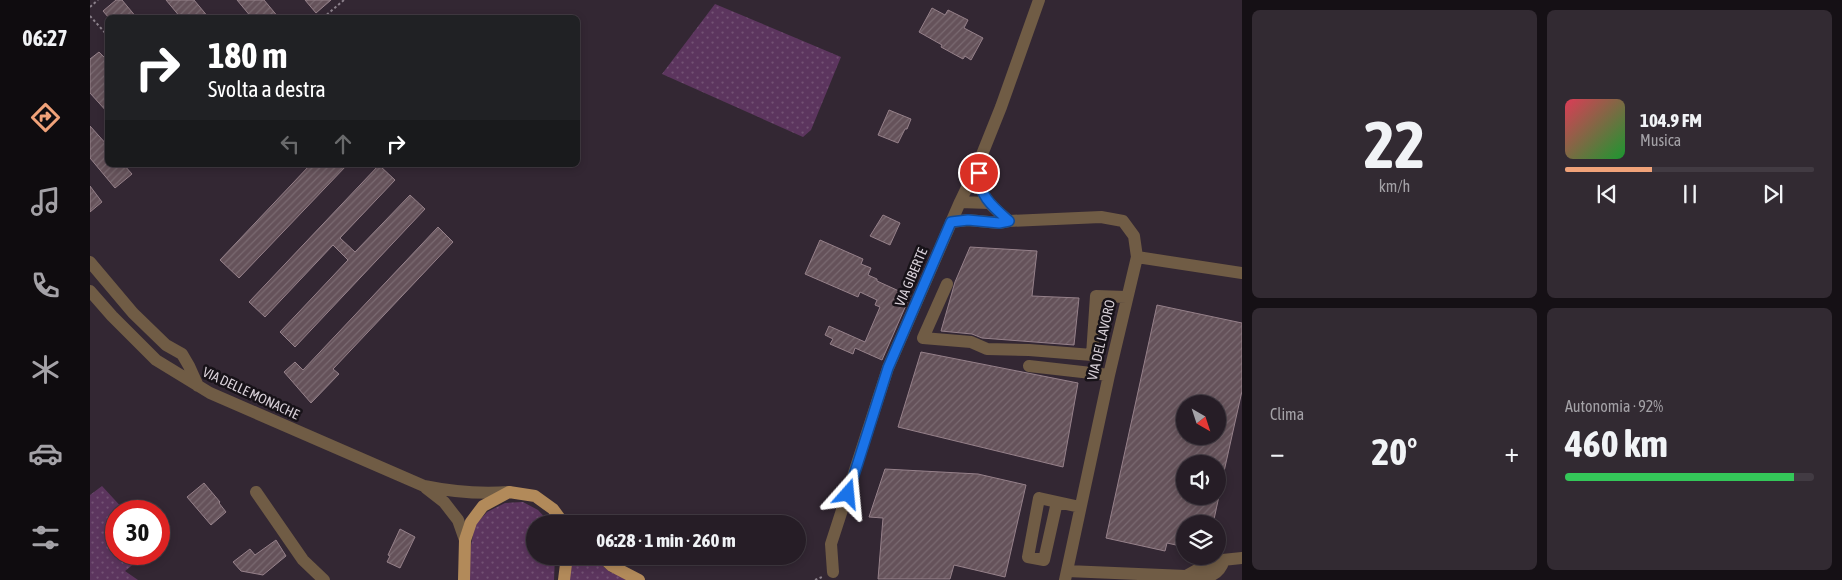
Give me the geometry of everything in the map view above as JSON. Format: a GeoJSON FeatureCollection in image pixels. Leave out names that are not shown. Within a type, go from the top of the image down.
{"type":"FeatureCollection","features":[{"type":"Feature","properties":{"kind":"main road"},"geometry":{"type":"LineString","coordinates":[[464,580],[466,540],[471,522],[483,506],[509,492],[535,496],[553,509],[557,515]]}},
{"type":"Feature","properties":{"kind":"main road"},"geometry":{"type":"LineString","coordinates":[[455,580],[464,561]]}},
{"type":"Feature","properties":{"kind":"main road"},"geometry":{"type":"LineString","coordinates":[[564,580],[566,565]]}},
{"type":"Feature","properties":{"kind":"main road"},"geometry":{"type":"LineString","coordinates":[[611,565],[639,580]]}},
{"type":"Feature","properties":{"kind":"street","name":"VIA GIBERTE"},"geometry":{"type":"LineString","coordinates":[[833,572],[831,544],[888,368],[979,162],[1001,107],[1039,0]]}},
{"type":"Feature","properties":{"kind":"street"},"geometry":{"type":"LineString","coordinates":[[979,162],[979,183],[989,204],[1009,221]]}},
{"type":"Feature","properties":{"kind":"street"},"geometry":{"type":"LineString","coordinates":[[960,202],[989,204]]}},
{"type":"Feature","properties":{"kind":"street"},"geometry":{"type":"LineString","coordinates":[[960,202],[968,216],[978,222]]}},
{"type":"Feature","properties":{"kind":"street","name":"VIA DEL LAVORO"},"geometry":{"type":"LineString","coordinates":[[951,222],[968,220],[999,223],[1101,216],[1123,221],[1134,236],[1137,258],[1126,297],[1066,575]]}},
{"type":"Feature","properties":{"kind":"street"},"geometry":{"type":"LineString","coordinates":[[1137,258],[1242,273]]}},
{"type":"Feature","properties":{"kind":"street"},"geometry":{"type":"LineString","coordinates":[[90,262],[133,313],[166,345],[182,354],[198,386]]}},
{"type":"Feature","properties":{"kind":"street"},"geometry":{"type":"LineString","coordinates":[[947,284],[923,338],[971,342],[986,349],[1092,355],[1096,296],[1126,297]]}},
{"type":"Feature","properties":{"kind":"street","name":"VIA DELLE MONACHE"},"geometry":{"type":"LineString","coordinates":[[90,290],[112,316],[156,360],[198,386],[210,393],[424,486]]}},
{"type":"Feature","properties":{"kind":"street"},"geometry":{"type":"LineString","coordinates":[[1029,366],[1109,375]]}},
{"type":"Feature","properties":{"kind":"street"},"geometry":{"type":"LineString","coordinates":[[424,486],[462,492],[509,492]]}},
{"type":"Feature","properties":{"kind":"street"},"geometry":{"type":"LineString","coordinates":[[424,486],[444,502],[458,520],[466,540]]}},
{"type":"Feature","properties":{"kind":"street"},"geometry":{"type":"LineString","coordinates":[[256,492],[303,560],[324,580]]}},
{"type":"Feature","properties":{"kind":"street"},"geometry":{"type":"LineString","coordinates":[[1056,502],[1080,507]]}},
{"type":"Feature","properties":{"kind":"street"},"geometry":{"type":"LineString","coordinates":[[1066,575],[1186,576],[1213,561],[1242,558]]}},
{"type":"Feature","properties":{"kind":"path"},"geometry":{"type":"LineString","coordinates":[[90,7],[98,0]]}},
{"type":"Feature","properties":{"kind":"path"},"geometry":{"type":"LineString","coordinates":[[326,15],[344,0]]}},
{"type":"Feature","properties":{"kind":"path"},"geometry":{"type":"LineString","coordinates":[[90,16],[105,33]]}},
{"type":"Feature","properties":{"kind":"shaded area"},"geometry":{"type":"Polygon","coordinates":[[[715,4],[841,57],[811,130],[803,137],[662,74],[715,4]]]}},
{"type":"Feature","properties":{"kind":"shaded area"},"geometry":{"type":"Polygon","coordinates":[[[102,486],[115,500],[105,500],[105,565],[132,565],[125,571],[138,580],[90,580],[90,495],[102,486]]]}},
{"type":"Feature","properties":{"kind":"shaded area"},"geometry":{"type":"Polygon","coordinates":[[[523,502],[538,510],[543,515],[526,515],[526,565],[555,565],[554,580],[468,580],[467,565],[475,525],[487,512],[505,503],[523,502]]]}},
{"type":"Feature","properties":{"kind":"shaded area"},"geometry":{"type":"Polygon","coordinates":[[[570,565],[601,565],[610,572],[632,580],[569,580],[570,565]]]}},
{"type":"Feature","properties":{"kind":"building"},"geometry":{"type":"Polygon","coordinates":[[[116,0],[122,0],[134,15],[106,15],[103,11],[116,0]]]}},
{"type":"Feature","properties":{"kind":"building"},"geometry":{"type":"Polygon","coordinates":[[[166,0],[194,0],[206,15],[178,15],[166,0]]]}},
{"type":"Feature","properties":{"kind":"building"},"geometry":{"type":"Polygon","coordinates":[[[237,0],[264,0],[276,15],[250,15],[237,0]]]}},
{"type":"Feature","properties":{"kind":"building"},"geometry":{"type":"Polygon","coordinates":[[[305,0],[331,0],[316,13],[305,0]]]}},
{"type":"Feature","properties":{"kind":"building"},"geometry":{"type":"Polygon","coordinates":[[[932,8],[945,15],[948,10],[968,20],[964,28],[983,38],[971,60],[965,56],[963,59],[919,32],[932,8]]]}},
{"type":"Feature","properties":{"kind":"building"},"geometry":{"type":"Polygon","coordinates":[[[99,52],[105,58],[105,110],[90,93],[90,59],[99,52]]]}},
{"type":"Feature","properties":{"kind":"building"},"geometry":{"type":"Polygon","coordinates":[[[889,110],[911,119],[898,143],[878,135],[889,110]]]}},
{"type":"Feature","properties":{"kind":"building"},"geometry":{"type":"Polygon","coordinates":[[[90,126],[105,143],[105,167],[126,167],[132,174],[115,188],[90,158],[90,126]]]}},
{"type":"Feature","properties":{"kind":"building"},"geometry":{"type":"Polygon","coordinates":[[[308,167],[345,167],[239,278],[220,260],[308,167]]]}},
{"type":"Feature","properties":{"kind":"building"},"geometry":{"type":"Polygon","coordinates":[[[377,167],[381,167],[395,180],[340,238],[355,252],[410,195],[425,209],[295,347],[280,332],[348,260],[333,245],[265,317],[249,302],[377,167]]]}},
{"type":"Feature","properties":{"kind":"building"},"geometry":{"type":"Polygon","coordinates":[[[90,186],[102,202],[90,212],[90,186]]]}},
{"type":"Feature","properties":{"kind":"building"},"geometry":{"type":"Polygon","coordinates":[[[883,215],[900,223],[890,245],[870,236],[883,215]]]}},
{"type":"Feature","properties":{"kind":"building"},"geometry":{"type":"Polygon","coordinates":[[[438,227],[453,242],[333,369],[339,374],[311,403],[284,372],[295,362],[303,370],[438,227]]]}},
{"type":"Feature","properties":{"kind":"building"},"geometry":{"type":"Polygon","coordinates":[[[820,240],[863,259],[861,264],[871,268],[868,275],[910,296],[882,360],[855,348],[853,354],[830,344],[833,339],[825,335],[829,326],[865,342],[880,307],[875,305],[877,300],[860,292],[858,297],[805,274],[820,240]]]}},
{"type":"Feature","properties":{"kind":"building"},"geometry":{"type":"Polygon","coordinates":[[[970,247],[1037,251],[1032,296],[1079,298],[1074,345],[982,338],[972,334],[941,331],[955,282],[970,247]]]}},
{"type":"Feature","properties":{"kind":"building"},"geometry":{"type":"Polygon","coordinates":[[[1157,305],[1242,323],[1242,391],[1226,463],[1226,455],[1176,455],[1176,505],[1217,505],[1215,515],[1176,515],[1176,545],[1167,543],[1165,551],[1106,538],[1157,305]]]}},
{"type":"Feature","properties":{"kind":"building"},"geometry":{"type":"Polygon","coordinates":[[[921,352],[1078,383],[1063,467],[898,427],[921,352]]]}},
{"type":"Feature","properties":{"kind":"building"},"geometry":{"type":"Polygon","coordinates":[[[885,469],[978,474],[1026,485],[1005,577],[954,565],[950,579],[878,579],[883,518],[869,517],[885,469]]]}},
{"type":"Feature","properties":{"kind":"building"},"geometry":{"type":"Polygon","coordinates":[[[204,483],[226,512],[211,525],[187,497],[204,483]]]}},
{"type":"Feature","properties":{"kind":"building"},"geometry":{"type":"Polygon","coordinates":[[[400,529],[415,537],[400,568],[387,562],[390,556],[388,555],[400,529]]]}},
{"type":"Feature","properties":{"kind":"building"},"geometry":{"type":"Polygon","coordinates":[[[276,540],[286,556],[263,575],[241,571],[233,562],[250,549],[255,555],[276,540]]]}},
{"type":"Feature","properties":{"kind":"route"},"geometry":{"type":"LineString","coordinates":[[848,494],[888,368],[951,222],[968,220],[999,223],[1009,221],[989,204],[983,195],[979,183],[979,173]]}}]}
